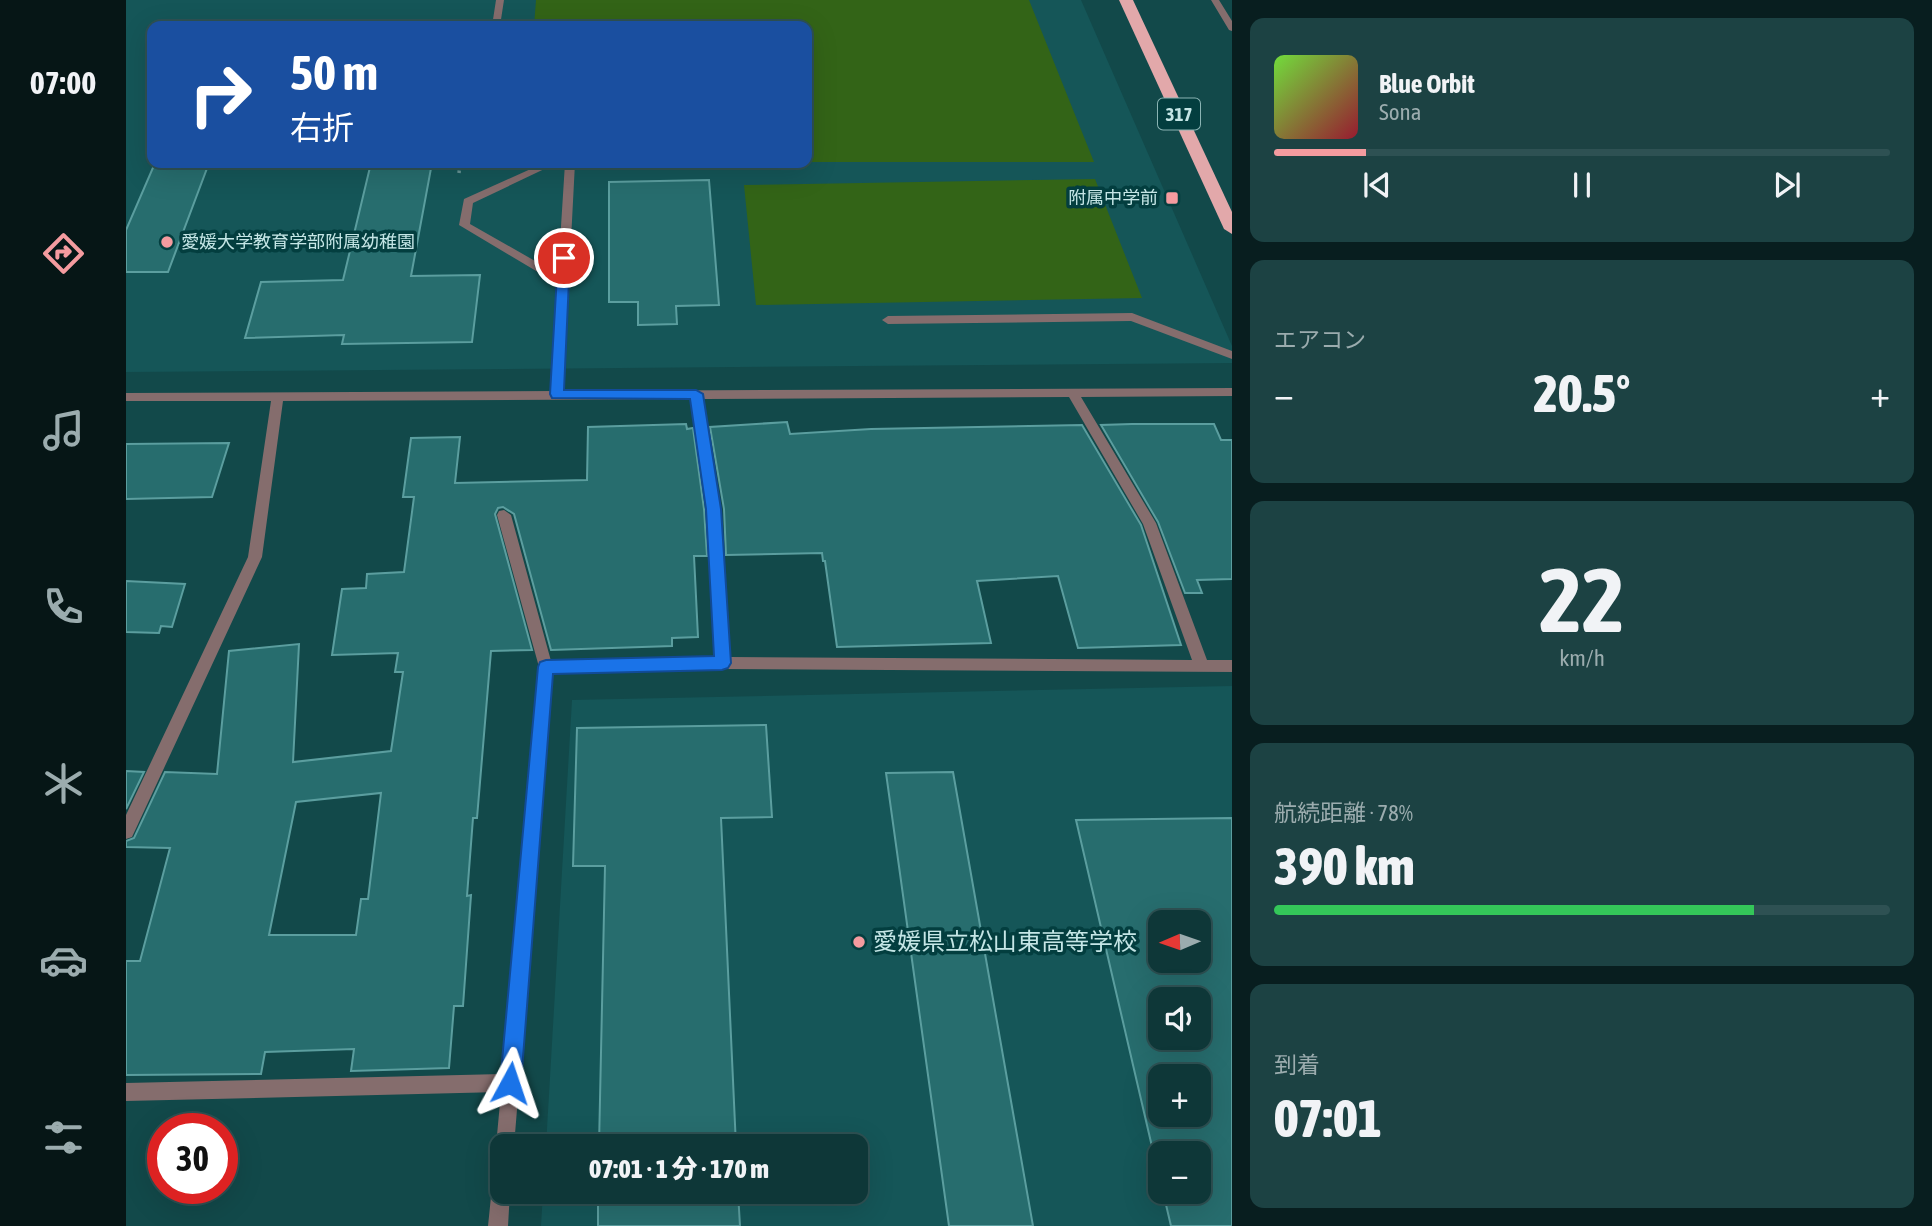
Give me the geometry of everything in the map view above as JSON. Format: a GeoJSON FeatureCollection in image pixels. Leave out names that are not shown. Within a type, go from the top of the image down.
{"type":"FeatureCollection","features":[{"type":"Feature","properties":{"kind":"highway","name":"317"},"geometry":{"type":"LineString","coordinates":[[1126,0],[1232,229]]}},
{"type":"Feature","properties":{"kind":"street"},"geometry":{"type":"LineString","coordinates":[[497,21],[500,0]]}},
{"type":"Feature","properties":{"kind":"street"},"geometry":{"type":"LineString","coordinates":[[1215,0],[1232,27]]}},
{"type":"Feature","properties":{"kind":"street"},"geometry":{"type":"LineString","coordinates":[[541,168],[468,201],[464,225],[563,282]]}},
{"type":"Feature","properties":{"kind":"street"},"geometry":{"type":"LineString","coordinates":[[556,394],[570,168]]}},
{"type":"Feature","properties":{"kind":"street"},"geometry":{"type":"LineString","coordinates":[[888,320],[1132,317],[1232,355]]}},
{"type":"Feature","properties":{"kind":"street"},"geometry":{"type":"LineString","coordinates":[[1073,393],[1149,523],[1202,666]]}},
{"type":"Feature","properties":{"kind":"street"},"geometry":{"type":"LineString","coordinates":[[126,397],[278,394],[1232,393]]}},
{"type":"Feature","properties":{"kind":"street"},"geometry":{"type":"LineString","coordinates":[[126,832],[255,557],[278,394]]}},
{"type":"Feature","properties":{"kind":"street"},"geometry":{"type":"LineString","coordinates":[[696,394],[714,509],[722,663]]}},
{"type":"Feature","properties":{"kind":"street"},"geometry":{"type":"LineString","coordinates":[[504,515],[546,667],[506,1134]]}},
{"type":"Feature","properties":{"kind":"street"},"geometry":{"type":"LineString","coordinates":[[546,667],[722,663],[1232,666]]}},
{"type":"Feature","properties":{"kind":"street"},"geometry":{"type":"LineString","coordinates":[[126,1092],[510,1083]]}},
{"type":"Feature","properties":{"kind":"street"},"geometry":{"type":"LineString","coordinates":[[498,1226],[500,1204]]}},
{"type":"Feature","properties":{"kind":"shaded area"},"geometry":{"type":"Polygon","coordinates":[[[126,0],[1081,0],[1232,346],[1232,363],[126,372],[126,0]]]}},
{"type":"Feature","properties":{"kind":"shaded area","name":"愛媛県立松山東高等学校"},"geometry":{"type":"Polygon","coordinates":[[[1232,686],[1232,1226],[541,1226],[542,1204],[868,1204],[868,1134],[547,1134],[572,700],[1232,686]]]}},
{"type":"Feature","properties":{"kind":"green space"},"geometry":{"type":"Polygon","coordinates":[[[536,0],[1029,0],[1094,162],[812,162],[812,21],[534,21],[536,0]]]}},
{"type":"Feature","properties":{"kind":"green space"},"geometry":{"type":"Polygon","coordinates":[[[1095,179],[1142,298],[756,305],[744,185],[1095,179]]]}},
{"type":"Feature","properties":{"kind":"building"},"geometry":{"type":"Polygon","coordinates":[[[153,168],[207,168],[168,272],[126,272],[126,230],[153,168]]]}},
{"type":"Feature","properties":{"kind":"building"},"geometry":{"type":"Polygon","coordinates":[[[370,168],[431,168],[411,276],[480,275],[472,342],[342,344],[344,335],[245,338],[261,282],[343,280],[370,168]]]}},
{"type":"Feature","properties":{"kind":"building"},"geometry":{"type":"Polygon","coordinates":[[[709,180],[719,305],[676,306],[677,324],[638,325],[638,302],[609,302],[609,182],[709,180]]]}},
{"type":"Feature","properties":{"kind":"building"},"geometry":{"type":"Polygon","coordinates":[[[787,422],[790,434],[871,429],[1082,425],[1141,525],[1181,645],[1078,648],[1058,576],[977,581],[991,643],[837,647],[822,553],[726,555],[724,509],[710,427],[787,422]]]}},
{"type":"Feature","properties":{"kind":"building"},"geometry":{"type":"Polygon","coordinates":[[[686,424],[687,429],[693,428],[704,509],[707,556],[694,556],[698,637],[672,638],[672,646],[551,650],[514,514],[503,507],[498,508],[495,514],[532,650],[491,651],[477,818],[473,818],[463,1006],[454,1006],[449,1068],[351,1071],[354,1049],[265,1052],[261,1074],[126,1075],[126,961],[140,961],[170,848],[126,847],[126,841],[134,838],[165,772],[217,774],[229,651],[299,644],[293,762],[391,751],[403,672],[395,672],[398,653],[332,655],[342,589],[366,588],[367,574],[404,572],[414,497],[403,497],[411,438],[460,437],[455,483],[587,480],[588,427],[686,424]],[[381,793],[296,802],[269,935],[356,935],[361,899],[368,899],[381,793]]]}},
{"type":"Feature","properties":{"kind":"building"},"geometry":{"type":"Polygon","coordinates":[[[1214,424],[1221,440],[1232,440],[1232,579],[1197,580],[1202,593],[1185,593],[1158,522],[1101,425],[1214,424]]]}},
{"type":"Feature","properties":{"kind":"building"},"geometry":{"type":"Polygon","coordinates":[[[229,443],[212,497],[126,499],[126,444],[229,443]]]}},
{"type":"Feature","properties":{"kind":"building"},"geometry":{"type":"Polygon","coordinates":[[[126,581],[185,584],[172,627],[161,626],[159,633],[126,632],[126,581]]]}},
{"type":"Feature","properties":{"kind":"building"},"geometry":{"type":"Polygon","coordinates":[[[766,725],[772,817],[721,818],[735,1134],[599,1134],[605,866],[573,866],[577,728],[766,725]]]}},
{"type":"Feature","properties":{"kind":"building"},"geometry":{"type":"Polygon","coordinates":[[[126,771],[144,772],[126,809],[126,771]]]}},
{"type":"Feature","properties":{"kind":"building"},"geometry":{"type":"Polygon","coordinates":[[[953,772],[1033,1226],[949,1226],[886,773],[953,772]]]}},
{"type":"Feature","properties":{"kind":"building"},"geometry":{"type":"Polygon","coordinates":[[[1232,818],[1232,1226],[1171,1226],[1166,1204],[1211,1204],[1211,1141],[1151,1141],[1076,820],[1232,818]]]}},
{"type":"Feature","properties":{"kind":"building"},"geometry":{"type":"Polygon","coordinates":[[[598,1204],[739,1204],[740,1226],[598,1226],[598,1204]]]}},
{"type":"Feature","properties":{"kind":"place","name":"附属中学前"},"geometry":{"type":"Point","coordinates":[1172,198]}},
{"type":"Feature","properties":{"kind":"place","name":"愛媛大学教育学部附属幼稚園"},"geometry":{"type":"Point","coordinates":[167,242]}},
{"type":"Feature","properties":{"kind":"place","name":"愛媛県立松山東高等学校"},"geometry":{"type":"Point","coordinates":[859,942]}},
{"type":"Feature","properties":{"kind":"route"},"geometry":{"type":"LineString","coordinates":[[510,1083],[546,667],[722,663],[714,509],[696,394],[556,394],[564,258]]}}]}
